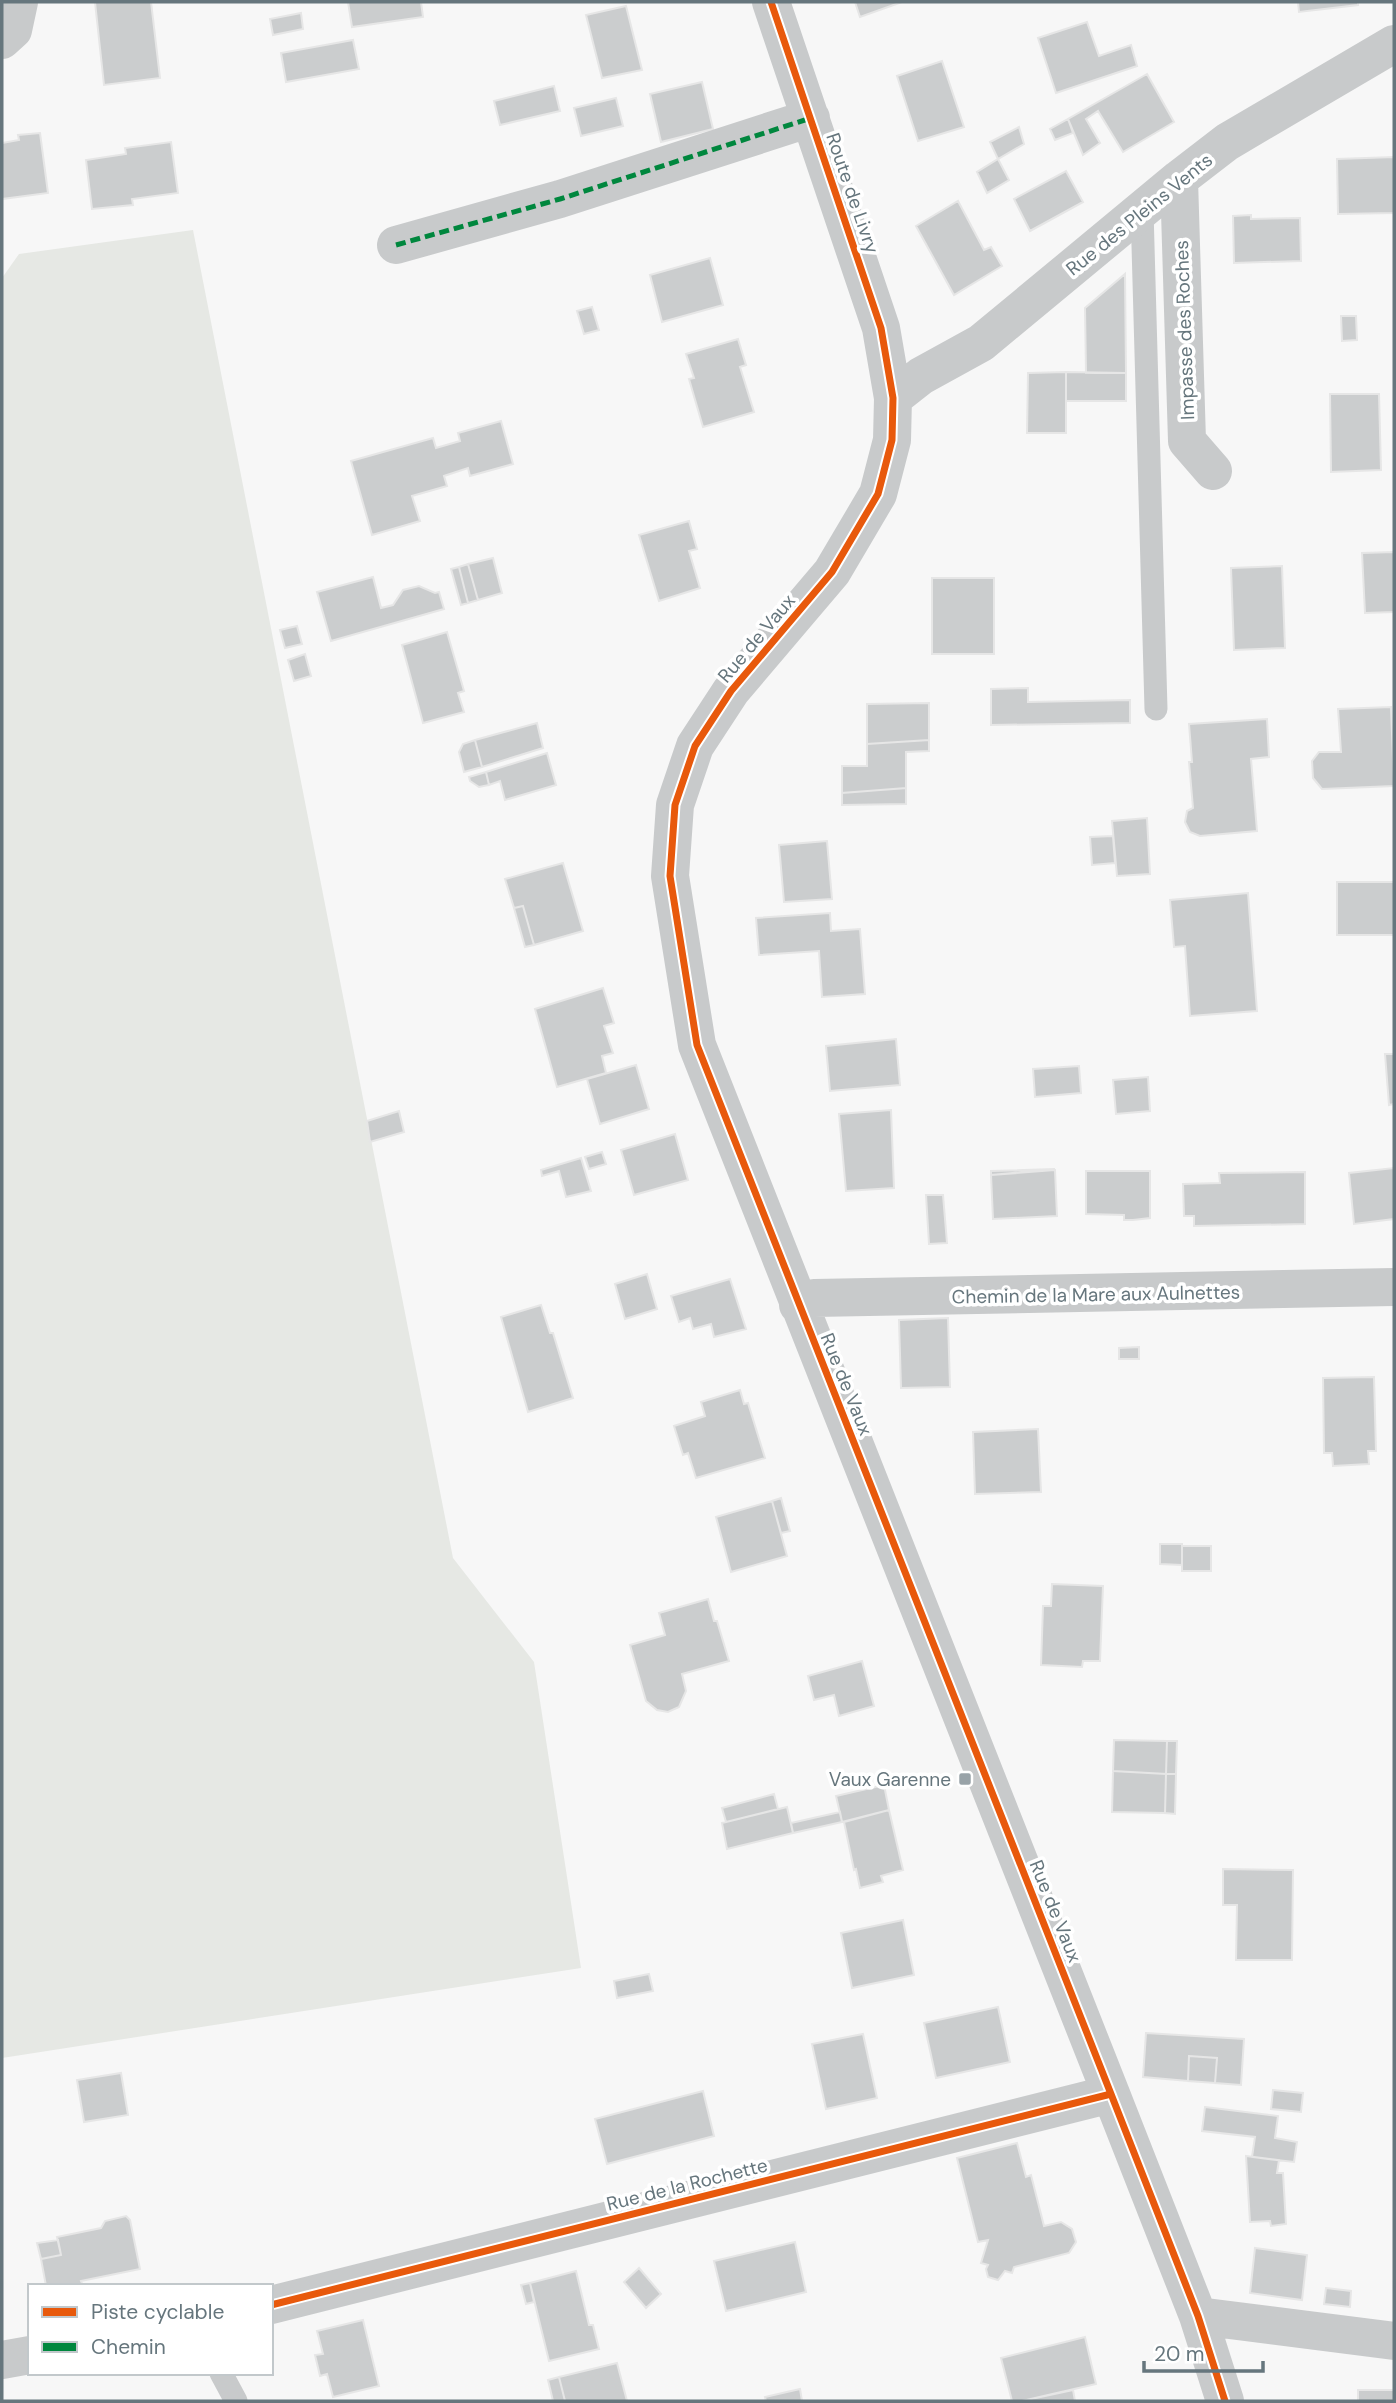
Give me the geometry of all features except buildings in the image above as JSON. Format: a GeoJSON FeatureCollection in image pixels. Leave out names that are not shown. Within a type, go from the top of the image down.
{"type":"FeatureCollection","features":[{"type":"Feature","properties":{"kind":"street"},"geometry":{"type":"LineString","coordinates":[[2,40],[13,30],[19,2]]}},
{"type":"Feature","properties":{"kind":"street","name":"Route de Livry"},"geometry":{"type":"LineString","coordinates":[[771,2],[881,328],[893,398]]}},
{"type":"Feature","properties":{"kind":"street","name":"Rue des Pleins Vents"},"geometry":{"type":"LineString","coordinates":[[893,398],[922,376],[981,343],[1227,142],[1394,44]]}},
{"type":"Feature","properties":{"kind":"street"},"geometry":{"type":"LineString","coordinates":[[396,245],[560,199],[811,118]]}},
{"type":"Feature","properties":{"kind":"street","name":"Impasse des Roches"},"geometry":{"type":"LineString","coordinates":[[1179,179],[1187,441],[1213,471]]}},
{"type":"Feature","properties":{"kind":"street","name":"Rue de Vaux"},"geometry":{"type":"LineString","coordinates":[[893,398],[892,440],[878,494],[832,572],[731,691],[695,746],[675,805],[670,876],[696,1045],[1198,2316],[1225,2401]]}},
{"type":"Feature","properties":{"kind":"street","name":"Chemin de la Mare aux Aulnettes"},"geometry":{"type":"LineString","coordinates":[[799,1305],[814,1298],[1394,1287]]}},
{"type":"Feature","properties":{"kind":"street","name":"Rue de la Rochette"},"geometry":{"type":"LineString","coordinates":[[273,2304],[1111,2094]]}},
{"type":"Feature","properties":{"kind":"street"},"geometry":{"type":"LineString","coordinates":[[1198,2316],[1394,2341]]}},
{"type":"Feature","properties":{"kind":"street"},"geometry":{"type":"LineString","coordinates":[[2,2360],[28,2355]]}},
{"type":"Feature","properties":{"kind":"lane"},"geometry":{"type":"LineString","coordinates":[[1142,210],[1156,709]]}},
{"type":"Feature","properties":{"kind":"lane"},"geometry":{"type":"LineString","coordinates":[[222,2375],[236,2401]]}},
{"type":"Feature","properties":{"kind":"shaded area"},"geometry":{"type":"Polygon","coordinates":[[[193,230],[453,1558],[534,1662],[581,1968],[2,2058],[2,278],[19,254],[193,230]]]}},
{"type":"Feature","properties":{"kind":"marked path"},"geometry":{"type":"LineString","coordinates":[[396,245],[560,199],[811,118]]}},
{"type":"Feature","properties":{"kind":"cycle path"},"geometry":{"type":"LineString","coordinates":[[771,2],[881,328],[893,398],[892,440],[878,494],[832,572],[731,691],[695,746],[675,805],[670,876],[697,1045],[1198,2316],[1225,2401]]}},
{"type":"Feature","properties":{"kind":"cycle path"},"geometry":{"type":"LineString","coordinates":[[273,2304],[1111,2094]]}},
{"type":"Feature","properties":{"kind":"place","name":"Vaux Garenne"},"geometry":{"type":"Point","coordinates":[965,1779]}}]}
